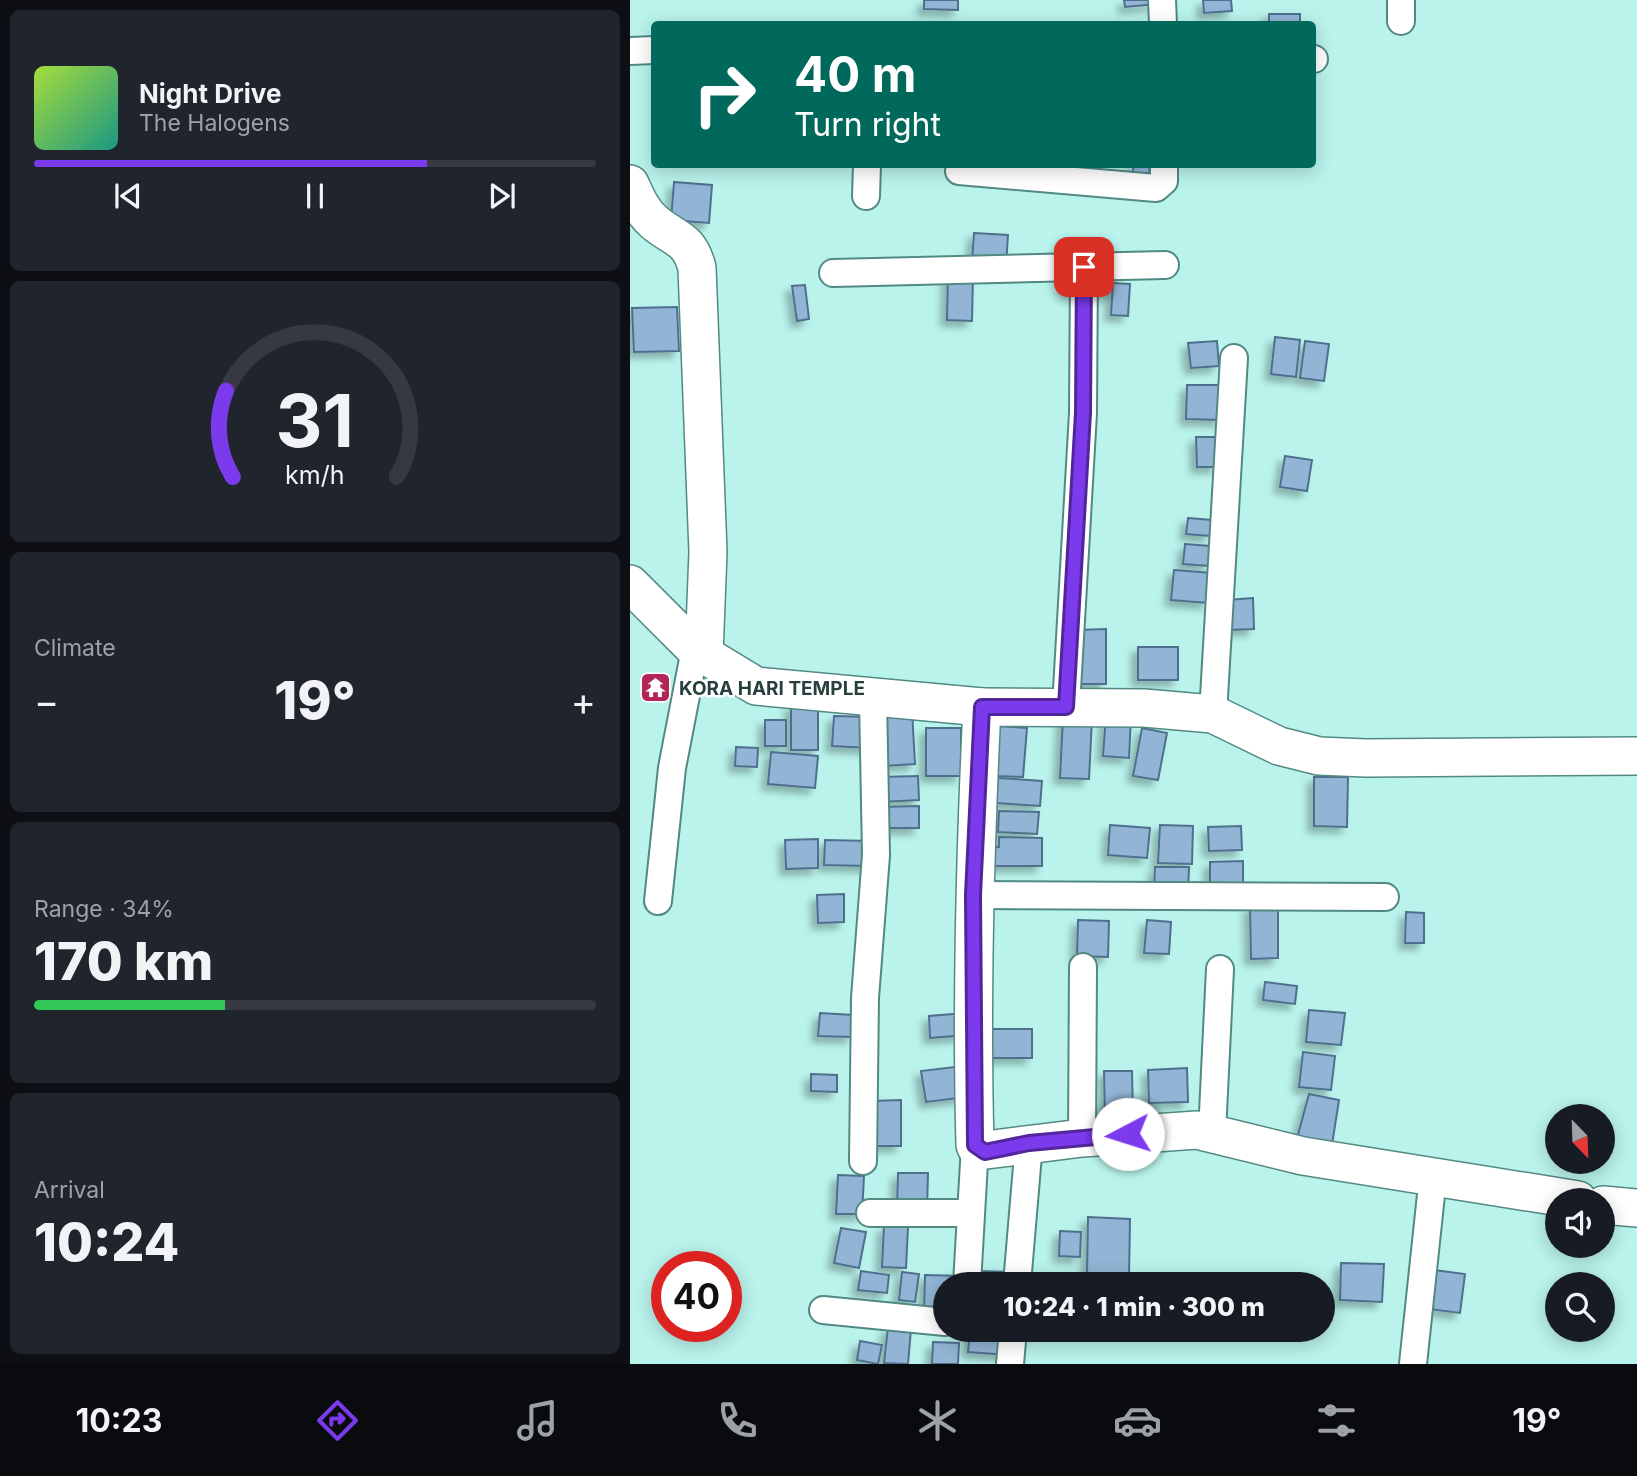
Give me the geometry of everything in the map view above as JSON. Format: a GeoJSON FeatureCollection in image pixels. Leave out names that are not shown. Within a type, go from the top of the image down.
{"type":"FeatureCollection","features":[{"type":"Feature","properties":{"kind":"street"},"geometry":{"type":"LineString","coordinates":[[1162,0],[1163,21]]}},
{"type":"Feature","properties":{"kind":"street"},"geometry":{"type":"LineString","coordinates":[[630,51],[651,50]]}},
{"type":"Feature","properties":{"kind":"street"},"geometry":{"type":"LineString","coordinates":[[866,196],[867,168]]}},
{"type":"Feature","properties":{"kind":"street"},"geometry":{"type":"LineString","coordinates":[[959,171],[1156,188],[1164,181],[1164,168]]}},
{"type":"Feature","properties":{"kind":"street"},"geometry":{"type":"LineString","coordinates":[[630,184],[640,206],[653,221],[687,243],[697,268],[708,527],[699,651],[672,768],[659,901]]}},
{"type":"Feature","properties":{"kind":"street"},"geometry":{"type":"LineString","coordinates":[[833,273],[1165,265]]}},
{"type":"Feature","properties":{"kind":"street"},"geometry":{"type":"LineString","coordinates":[[1066,707],[1083,413],[1084,267]]}},
{"type":"Feature","properties":{"kind":"street"},"geometry":{"type":"LineString","coordinates":[[1213,715],[1234,358]]}},
{"type":"Feature","properties":{"kind":"street"},"geometry":{"type":"LineString","coordinates":[[630,584],[699,651],[756,686],[982,707],[1144,708],[1213,715],[1279,746],[1319,756],[1637,756]]}},
{"type":"Feature","properties":{"kind":"street"},"geometry":{"type":"LineString","coordinates":[[863,1161],[865,998],[876,855],[873,698]]}},
{"type":"Feature","properties":{"kind":"street"},"geometry":{"type":"LineString","coordinates":[[968,1272],[975,1145],[973,895],[982,707]]}},
{"type":"Feature","properties":{"kind":"street"},"geometry":{"type":"LineString","coordinates":[[973,895],[1385,897]]}},
{"type":"Feature","properties":{"kind":"street"},"geometry":{"type":"LineString","coordinates":[[1082,1138],[1083,967]]}},
{"type":"Feature","properties":{"kind":"street"},"geometry":{"type":"LineString","coordinates":[[1212,1133],[1220,969]]}},
{"type":"Feature","properties":{"kind":"street"},"geometry":{"type":"LineString","coordinates":[[975,1145],[985,1152],[1029,1143],[1174,1130],[1212,1133],[1303,1156],[1545,1195]]}},
{"type":"Feature","properties":{"kind":"street"},"geometry":{"type":"LineString","coordinates":[[1018,1272],[1029,1143]]}},
{"type":"Feature","properties":{"kind":"street"},"geometry":{"type":"LineString","coordinates":[[1413,1364],[1433,1176]]}},
{"type":"Feature","properties":{"kind":"street"},"geometry":{"type":"LineString","coordinates":[[1615,1206],[1637,1208]]}},
{"type":"Feature","properties":{"kind":"street"},"geometry":{"type":"LineString","coordinates":[[870,1213],[970,1213]]}},
{"type":"Feature","properties":{"kind":"street"},"geometry":{"type":"LineString","coordinates":[[822,1310],[933,1321]]}},
{"type":"Feature","properties":{"kind":"street"},"geometry":{"type":"LineString","coordinates":[[1010,1364],[1012,1342]]}},
{"type":"Feature","properties":{"kind":"building"},"geometry":{"type":"Polygon","coordinates":[[[924,0],[958,0],[958,10],[924,9],[924,0]]]}},
{"type":"Feature","properties":{"kind":"building"},"geometry":{"type":"Polygon","coordinates":[[[1124,0],[1157,0],[1157,4],[1125,7],[1124,0]]]}},
{"type":"Feature","properties":{"kind":"building"},"geometry":{"type":"Polygon","coordinates":[[[1203,0],[1231,0],[1232,11],[1204,13],[1203,0]]]}},
{"type":"Feature","properties":{"kind":"building"},"geometry":{"type":"Polygon","coordinates":[[[1269,14],[1300,14],[1300,21],[1269,21],[1269,14]]]}},
{"type":"Feature","properties":{"kind":"building"},"geometry":{"type":"Polygon","coordinates":[[[1133,168],[1150,168],[1148,185],[1131,184],[1133,168]]]}},
{"type":"Feature","properties":{"kind":"building"},"geometry":{"type":"Polygon","coordinates":[[[674,182],[712,185],[709,223],[671,220],[674,182]]]}},
{"type":"Feature","properties":{"kind":"building"},"geometry":{"type":"Polygon","coordinates":[[[974,233],[1008,235],[1006,265],[972,263],[974,233]]]}},
{"type":"Feature","properties":{"kind":"building"},"geometry":{"type":"Polygon","coordinates":[[[948,276],[973,276],[972,321],[947,320],[948,276]]]}},
{"type":"Feature","properties":{"kind":"building"},"geometry":{"type":"Polygon","coordinates":[[[1113,283],[1130,284],[1128,316],[1111,315],[1113,283]]]}},
{"type":"Feature","properties":{"kind":"building"},"geometry":{"type":"Polygon","coordinates":[[[805,285],[809,319],[797,321],[792,286],[805,285]]]}},
{"type":"Feature","properties":{"kind":"building"},"geometry":{"type":"Polygon","coordinates":[[[677,307],[679,351],[634,352],[632,308],[677,307]]]}},
{"type":"Feature","properties":{"kind":"building"},"geometry":{"type":"Polygon","coordinates":[[[1275,337],[1300,340],[1296,377],[1271,374],[1275,337]]]}},
{"type":"Feature","properties":{"kind":"building"},"geometry":{"type":"Polygon","coordinates":[[[1217,341],[1219,366],[1191,368],[1188,343],[1217,341]]]}},
{"type":"Feature","properties":{"kind":"building"},"geometry":{"type":"Polygon","coordinates":[[[1305,341],[1329,344],[1324,381],[1300,378],[1305,341]]]}},
{"type":"Feature","properties":{"kind":"building"},"geometry":{"type":"Polygon","coordinates":[[[1187,385],[1223,385],[1222,420],[1186,419],[1187,385]]]}},
{"type":"Feature","properties":{"kind":"building"},"geometry":{"type":"Polygon","coordinates":[[[1196,437],[1216,437],[1217,467],[1197,467],[1196,437]]]}},
{"type":"Feature","properties":{"kind":"building"},"geometry":{"type":"Polygon","coordinates":[[[1285,456],[1312,460],[1307,491],[1280,487],[1285,456]]]}},
{"type":"Feature","properties":{"kind":"building"},"geometry":{"type":"Polygon","coordinates":[[[1188,518],[1212,520],[1210,536],[1186,534],[1188,518]]]}},
{"type":"Feature","properties":{"kind":"building"},"geometry":{"type":"Polygon","coordinates":[[[1185,544],[1210,546],[1209,566],[1183,564],[1185,544]]]}},
{"type":"Feature","properties":{"kind":"building"},"geometry":{"type":"Polygon","coordinates":[[[1174,570],[1212,573],[1208,603],[1171,600],[1174,570]]]}},
{"type":"Feature","properties":{"kind":"building"},"geometry":{"type":"Polygon","coordinates":[[[1253,598],[1254,629],[1228,630],[1227,600],[1253,598]]]}},
{"type":"Feature","properties":{"kind":"building"},"geometry":{"type":"Polygon","coordinates":[[[1106,629],[1106,684],[1078,684],[1077,630],[1106,629]]]}},
{"type":"Feature","properties":{"kind":"building"},"geometry":{"type":"Polygon","coordinates":[[[1138,647],[1178,647],[1178,680],[1138,680],[1138,647]]]}},
{"type":"Feature","properties":{"kind":"building"},"geometry":{"type":"Polygon","coordinates":[[[791,705],[818,705],[818,750],[791,750],[791,705]]]}},
{"type":"Feature","properties":{"kind":"building"},"geometry":{"type":"Polygon","coordinates":[[[912,710],[915,764],[883,766],[880,711],[912,710]]]}},
{"type":"Feature","properties":{"kind":"building"},"geometry":{"type":"Polygon","coordinates":[[[1106,715],[1131,717],[1129,758],[1103,756],[1106,715]]]}},
{"type":"Feature","properties":{"kind":"building"},"geometry":{"type":"Polygon","coordinates":[[[834,716],[871,717],[870,748],[832,746],[834,716]]]}},
{"type":"Feature","properties":{"kind":"building"},"geometry":{"type":"Polygon","coordinates":[[[1063,717],[1092,719],[1089,779],[1060,778],[1063,717]]]}},
{"type":"Feature","properties":{"kind":"building"},"geometry":{"type":"Polygon","coordinates":[[[765,720],[786,720],[786,746],[765,746],[765,720]]]}},
{"type":"Feature","properties":{"kind":"building"},"geometry":{"type":"Polygon","coordinates":[[[999,726],[1027,728],[1023,777],[996,776],[999,726]]]}},
{"type":"Feature","properties":{"kind":"building"},"geometry":{"type":"Polygon","coordinates":[[[926,728],[961,728],[961,776],[926,776],[926,728]]]}},
{"type":"Feature","properties":{"kind":"building"},"geometry":{"type":"Polygon","coordinates":[[[1142,728],[1167,733],[1158,780],[1133,776],[1142,728]]]}},
{"type":"Feature","properties":{"kind":"building"},"geometry":{"type":"Polygon","coordinates":[[[736,747],[758,748],[757,767],[735,766],[736,747]]]}},
{"type":"Feature","properties":{"kind":"building"},"geometry":{"type":"Polygon","coordinates":[[[771,752],[818,756],[815,788],[768,784],[771,752]]]}},
{"type":"Feature","properties":{"kind":"building"},"geometry":{"type":"Polygon","coordinates":[[[918,776],[919,800],[880,802],[879,777],[918,776]]]}},
{"type":"Feature","properties":{"kind":"building"},"geometry":{"type":"Polygon","coordinates":[[[1314,777],[1348,777],[1347,827],[1314,826],[1314,777]]]}},
{"type":"Feature","properties":{"kind":"building"},"geometry":{"type":"Polygon","coordinates":[[[998,778],[1042,781],[1040,806],[996,803],[998,778]]]}},
{"type":"Feature","properties":{"kind":"building"},"geometry":{"type":"Polygon","coordinates":[[[919,806],[919,828],[878,828],[879,807],[919,806]]]}},
{"type":"Feature","properties":{"kind":"building"},"geometry":{"type":"Polygon","coordinates":[[[999,811],[1039,812],[1037,834],[998,832],[999,811]]]}},
{"type":"Feature","properties":{"kind":"building"},"geometry":{"type":"Polygon","coordinates":[[[1110,825],[1150,828],[1147,858],[1108,855],[1110,825]]]}},
{"type":"Feature","properties":{"kind":"building"},"geometry":{"type":"Polygon","coordinates":[[[1160,825],[1193,826],[1192,864],[1158,863],[1160,825]]]}},
{"type":"Feature","properties":{"kind":"building"},"geometry":{"type":"Polygon","coordinates":[[[1241,826],[1242,850],[1209,851],[1208,827],[1241,826]]]}},
{"type":"Feature","properties":{"kind":"building"},"geometry":{"type":"Polygon","coordinates":[[[999,837],[1042,838],[1042,866],[991,866],[992,847],[999,847],[999,837]]]}},
{"type":"Feature","properties":{"kind":"building"},"geometry":{"type":"Polygon","coordinates":[[[818,839],[818,868],[786,869],[785,840],[818,839]]]}},
{"type":"Feature","properties":{"kind":"building"},"geometry":{"type":"Polygon","coordinates":[[[825,840],[871,841],[870,866],[824,865],[825,840]]]}},
{"type":"Feature","properties":{"kind":"building"},"geometry":{"type":"Polygon","coordinates":[[[1243,861],[1243,889],[1210,889],[1210,862],[1243,861]]]}},
{"type":"Feature","properties":{"kind":"building"},"geometry":{"type":"Polygon","coordinates":[[[1155,867],[1189,867],[1188,892],[1154,891],[1155,867]]]}},
{"type":"Feature","properties":{"kind":"building"},"geometry":{"type":"Polygon","coordinates":[[[844,894],[844,922],[818,923],[817,895],[844,894]]]}},
{"type":"Feature","properties":{"kind":"building"},"geometry":{"type":"Polygon","coordinates":[[[1250,906],[1278,906],[1278,958],[1251,959],[1250,906]]]}},
{"type":"Feature","properties":{"kind":"building"},"geometry":{"type":"Polygon","coordinates":[[[1406,912],[1424,913],[1424,943],[1405,943],[1406,912]]]}},
{"type":"Feature","properties":{"kind":"building"},"geometry":{"type":"Polygon","coordinates":[[[1078,920],[1109,921],[1108,957],[1077,956],[1078,920]]]}},
{"type":"Feature","properties":{"kind":"building"},"geometry":{"type":"Polygon","coordinates":[[[1147,920],[1171,922],[1169,954],[1144,953],[1147,920]]]}},
{"type":"Feature","properties":{"kind":"building"},"geometry":{"type":"Polygon","coordinates":[[[1265,982],[1297,986],[1295,1004],[1263,1000],[1265,982]]]}},
{"type":"Feature","properties":{"kind":"building"},"geometry":{"type":"Polygon","coordinates":[[[1309,1010],[1345,1013],[1341,1045],[1306,1042],[1309,1010]]]}},
{"type":"Feature","properties":{"kind":"building"},"geometry":{"type":"Polygon","coordinates":[[[820,1013],[853,1015],[852,1037],[818,1036],[820,1013]]]}},
{"type":"Feature","properties":{"kind":"building"},"geometry":{"type":"Polygon","coordinates":[[[965,1013],[966,1035],[930,1038],[929,1016],[965,1013]]]}},
{"type":"Feature","properties":{"kind":"building"},"geometry":{"type":"Polygon","coordinates":[[[986,1029],[1032,1029],[1032,1058],[986,1058],[986,1029]]]}},
{"type":"Feature","properties":{"kind":"building"},"geometry":{"type":"Polygon","coordinates":[[[1303,1052],[1335,1056],[1331,1090],[1299,1087],[1303,1052]]]}},
{"type":"Feature","properties":{"kind":"building"},"geometry":{"type":"Polygon","coordinates":[[[963,1066],[967,1097],[926,1102],[921,1071],[963,1066]]]}},
{"type":"Feature","properties":{"kind":"building"},"geometry":{"type":"Polygon","coordinates":[[[1187,1068],[1188,1102],[1149,1103],[1148,1070],[1187,1068]]]}},
{"type":"Feature","properties":{"kind":"building"},"geometry":{"type":"Polygon","coordinates":[[[1104,1071],[1132,1071],[1133,1118],[1105,1118],[1104,1071]]]}},
{"type":"Feature","properties":{"kind":"building"},"geometry":{"type":"Polygon","coordinates":[[[811,1074],[837,1075],[837,1092],[811,1091],[811,1074]]]}},
{"type":"Feature","properties":{"kind":"building"},"geometry":{"type":"Polygon","coordinates":[[[1309,1094],[1339,1100],[1331,1151],[1295,1146],[1309,1094]]]}},
{"type":"Feature","properties":{"kind":"building"},"geometry":{"type":"Polygon","coordinates":[[[901,1100],[901,1146],[869,1146],[870,1101],[901,1100]]]}},
{"type":"Feature","properties":{"kind":"building"},"geometry":{"type":"Polygon","coordinates":[[[898,1173],[928,1173],[927,1210],[897,1210],[898,1173]]]}},
{"type":"Feature","properties":{"kind":"building"},"geometry":{"type":"Polygon","coordinates":[[[838,1175],[864,1176],[862,1214],[836,1214],[838,1175]]]}},
{"type":"Feature","properties":{"kind":"building"},"geometry":{"type":"Polygon","coordinates":[[[1088,1217],[1130,1219],[1129,1272],[1087,1272],[1088,1217]]]}},
{"type":"Feature","properties":{"kind":"building"},"geometry":{"type":"Polygon","coordinates":[[[884,1226],[908,1227],[906,1268],[882,1267],[884,1226]]]}},
{"type":"Feature","properties":{"kind":"building"},"geometry":{"type":"Polygon","coordinates":[[[841,1228],[866,1232],[859,1268],[834,1263],[841,1228]]]}},
{"type":"Feature","properties":{"kind":"building"},"geometry":{"type":"Polygon","coordinates":[[[1060,1231],[1081,1232],[1080,1257],[1059,1256],[1060,1231]]]}},
{"type":"Feature","properties":{"kind":"building"},"geometry":{"type":"Polygon","coordinates":[[[1341,1263],[1384,1264],[1382,1302],[1340,1300],[1341,1263]]]}},
{"type":"Feature","properties":{"kind":"building"},"geometry":{"type":"Polygon","coordinates":[[[1434,1270],[1465,1274],[1460,1313],[1429,1309],[1434,1270]]]}},
{"type":"Feature","properties":{"kind":"building"},"geometry":{"type":"Polygon","coordinates":[[[861,1271],[889,1275],[887,1293],[858,1290],[861,1271]]]}},
{"type":"Feature","properties":{"kind":"building"},"geometry":{"type":"Polygon","coordinates":[[[902,1272],[919,1274],[915,1302],[899,1300],[902,1272]]]}},
{"type":"Feature","properties":{"kind":"building"},"geometry":{"type":"Polygon","coordinates":[[[925,1275],[933,1275],[933,1315],[924,1315],[925,1275]]]}},
{"type":"Feature","properties":{"kind":"building"},"geometry":{"type":"Polygon","coordinates":[[[888,1327],[911,1329],[908,1364],[884,1363],[888,1327]]]}},
{"type":"Feature","properties":{"kind":"building"},"geometry":{"type":"Polygon","coordinates":[[[860,1341],[882,1345],[878,1364],[857,1360],[860,1341]]]}},
{"type":"Feature","properties":{"kind":"building"},"geometry":{"type":"Polygon","coordinates":[[[933,1342],[959,1343],[958,1364],[932,1364],[933,1342]]]}},
{"type":"Feature","properties":{"kind":"building"},"geometry":{"type":"Polygon","coordinates":[[[969,1342],[1010,1342],[1009,1355],[968,1352],[969,1342]]]}},
{"type":"Feature","properties":{"kind":"place","name":"KORA HARI TEMPLE"},"geometry":{"type":"Point","coordinates":[656,688]}},
{"type":"Feature","properties":{"kind":"route"},"geometry":{"type":"LineString","coordinates":[[1084,267],[1083,413],[1066,707],[982,707],[973,895],[975,1145],[978,1151],[985,1152],[1029,1143],[1128,1134]]}}]}
